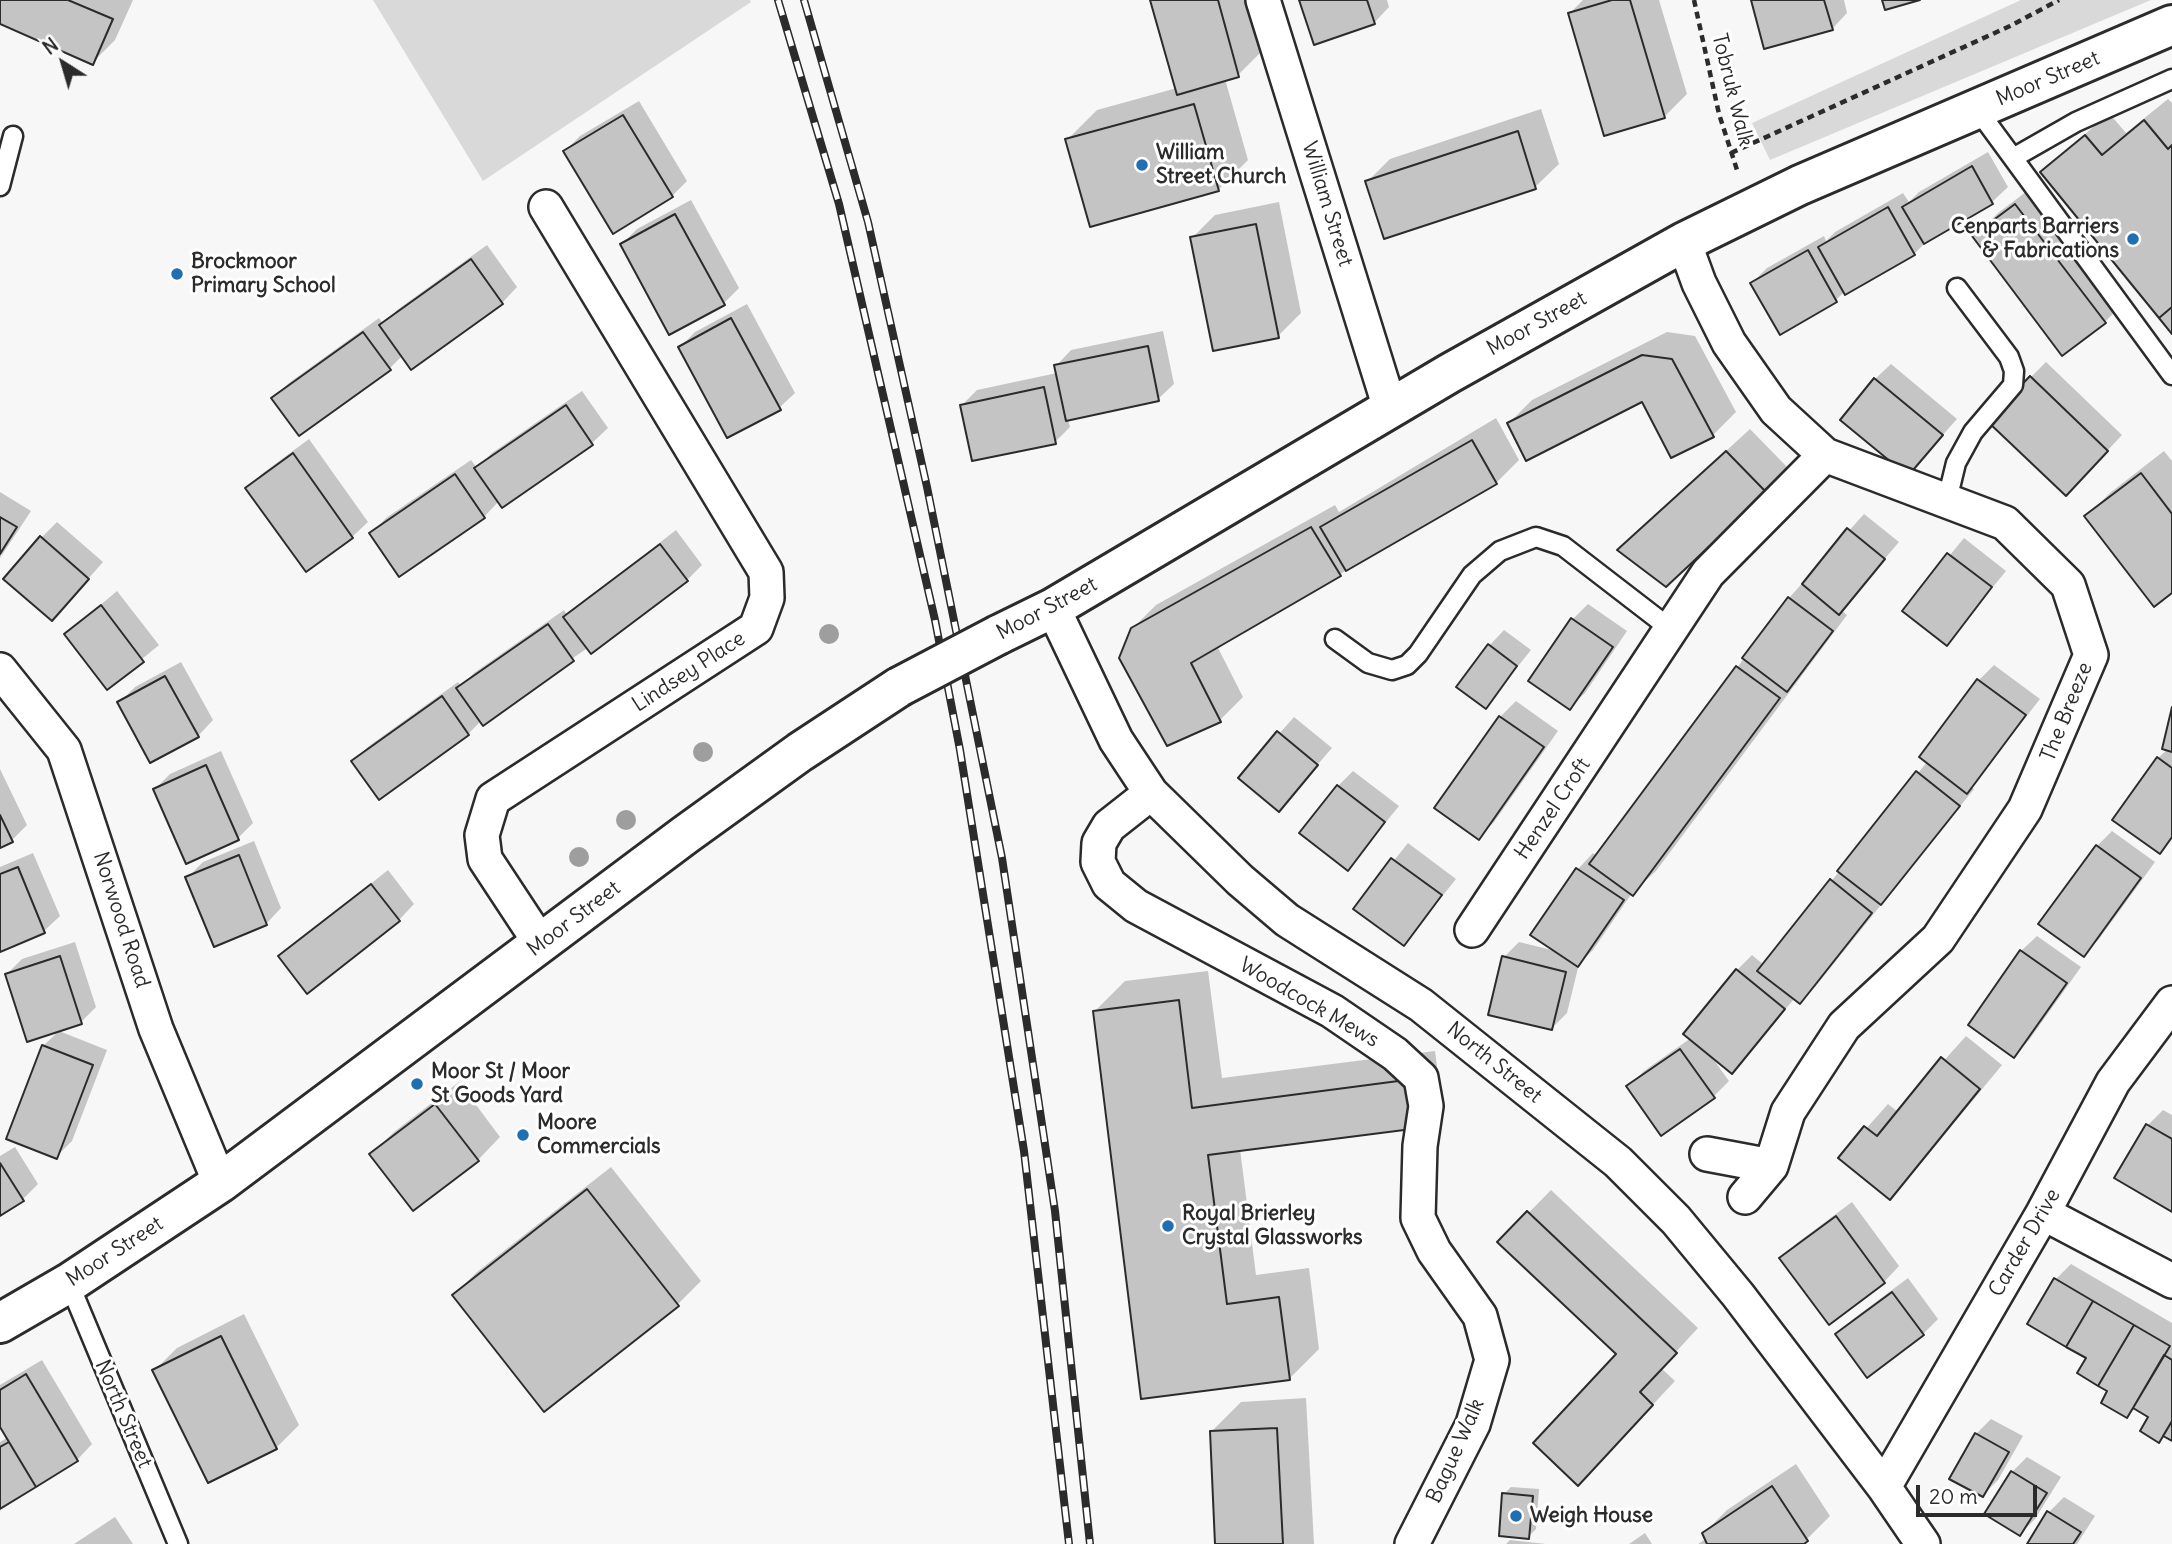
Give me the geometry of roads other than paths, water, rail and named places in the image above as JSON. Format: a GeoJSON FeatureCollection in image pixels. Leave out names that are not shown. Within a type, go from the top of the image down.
{"type":"FeatureCollection","features":[{"type":"Feature","properties":{"kind":"street","name":"William Street"},"geometry":{"type":"LineString","coordinates":[[1264,0],[1390,408]]}},
{"type":"Feature","properties":{"kind":"street","name":"Moor Street"},"geometry":{"type":"LineString","coordinates":[[0,1323],[69,1283],[220,1183],[800,752],[900,687],[1053,608],[1390,408],[1684,242],[1800,185],[2172,25]]}},
{"type":"Feature","properties":{"kind":"street","name":"Lindsey Place"},"geometry":{"type":"LineString","coordinates":[[541,944],[485,859],[482,835],[493,799],[756,628],[766,598],[765,572],[546,207]]}},
{"type":"Feature","properties":{"kind":"street","name":"The Breeze"},"geometry":{"type":"LineString","coordinates":[[1684,242],[1699,283],[1729,343],[1776,410],[1825,454],[2005,523],[2068,585],[2091,655],[2025,809],[1938,939],[1844,1026],[1788,1112],[1771,1166],[1745,1197]]}},
{"type":"Feature","properties":{"kind":"street","name":"Henzel Croft"},"geometry":{"type":"LineString","coordinates":[[1472,930],[1635,688],[1708,573],[1825,454]]}},
{"type":"Feature","properties":{"kind":"street","name":"North Street"},"geometry":{"type":"LineString","coordinates":[[1053,608],[1116,740],[1151,793],[1240,880],[1287,920],[1421,1005],[1618,1162],[1676,1220],[1738,1295],[1884,1487],[1923,1544]]}},
{"type":"Feature","properties":{"kind":"street","name":"Norwood Road"},"geometry":{"type":"LineString","coordinates":[[0,670],[64,750],[156,1029],[220,1183]]}},
{"type":"Feature","properties":{"kind":"street","name":"Woodcock Mews"},"geometry":{"type":"LineString","coordinates":[[1151,793],[1109,826],[1099,843],[1098,862],[1109,884],[1136,906],[1332,1011],[1395,1054],[1421,1078],[1426,1106],[1420,1146],[1418,1218],[1434,1251],[1480,1316]]}},
{"type":"Feature","properties":{"kind":"street","name":"Carder Drive"},"geometry":{"type":"LineString","coordinates":[[1884,1487],[2043,1213],[2113,1082],[2172,1003]]}},
{"type":"Feature","properties":{"kind":"street"},"geometry":{"type":"LineString","coordinates":[[1707,1154],[1771,1166]]}},
{"type":"Feature","properties":{"kind":"street"},"geometry":{"type":"LineString","coordinates":[[2043,1213],[2172,1280]]}},
{"type":"Feature","properties":{"kind":"street","name":"Bague Walk"},"geometry":{"type":"LineString","coordinates":[[1412,1544],[1473,1424],[1489,1373],[1492,1360],[1480,1316]]}},
{"type":"Feature","properties":{"kind":"lane"},"geometry":{"type":"LineString","coordinates":[[2013,158],[2066,127],[2172,79]]}},
{"type":"Feature","properties":{"kind":"lane"},"geometry":{"type":"LineString","coordinates":[[1977,109],[2172,375]]}},
{"type":"Feature","properties":{"kind":"lane"},"geometry":{"type":"LineString","coordinates":[[0,186],[13,136]]}},
{"type":"Feature","properties":{"kind":"lane"},"geometry":{"type":"LineString","coordinates":[[1947,500],[1956,463],[1973,432],[2013,385],[2014,371],[2009,357],[1957,288]]}},
{"type":"Feature","properties":{"kind":"lane"},"geometry":{"type":"LineString","coordinates":[[1335,639],[1368,663],[1392,670],[1407,665],[1418,654],[1472,575],[1500,551],[1536,537],[1563,546],[1672,629]]}},
{"type":"Feature","properties":{"kind":"lane","name":"North Street"},"geometry":{"type":"LineString","coordinates":[[69,1283],[178,1544]]}},
{"type":"Feature","properties":{"kind":"railway"},"geometry":{"type":"LineString","coordinates":[[778,0],[839,204],[935,620],[960,750],[1024,1151],[1069,1544]]}},
{"type":"Feature","properties":{"kind":"railway"},"geometry":{"type":"LineString","coordinates":[[804,0],[868,222],[927,487],[1002,858],[1055,1211],[1090,1544]]}},
{"type":"Feature","properties":{"kind":"place","name":"William Street Church"},"geometry":{"type":"Point","coordinates":[1142,165]}},
{"type":"Feature","properties":{"kind":"place","name":"Cenparts Barriers & Fabrications"},"geometry":{"type":"Point","coordinates":[2133,239]}},
{"type":"Feature","properties":{"kind":"place","name":"Brockmoor Primary School"},"geometry":{"type":"Point","coordinates":[177,274]}},
{"type":"Feature","properties":{"kind":"place","name":"Moor St / Moor St Goods Yard"},"geometry":{"type":"Point","coordinates":[417,1084]}},
{"type":"Feature","properties":{"kind":"place","name":"Moore Commercials"},"geometry":{"type":"Point","coordinates":[523,1135]}},
{"type":"Feature","properties":{"kind":"place","name":"Royal Brierley Crystal Glassworks"},"geometry":{"type":"Point","coordinates":[1168,1226]}},
{"type":"Feature","properties":{"kind":"place","name":"Weigh House"},"geometry":{"type":"Point","coordinates":[1516,1516]}}]}
